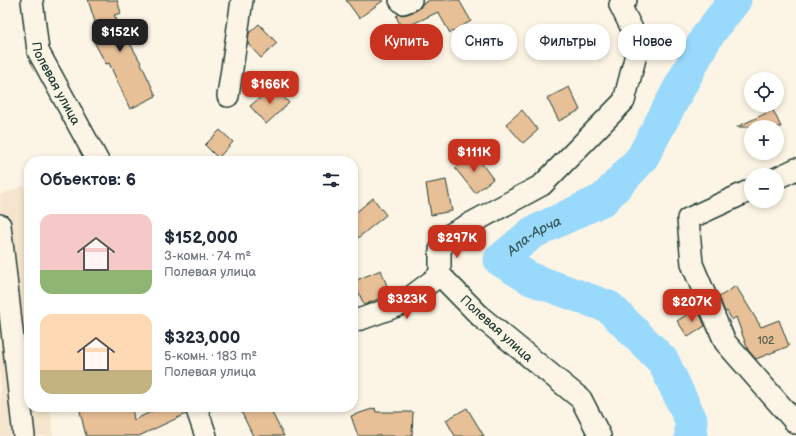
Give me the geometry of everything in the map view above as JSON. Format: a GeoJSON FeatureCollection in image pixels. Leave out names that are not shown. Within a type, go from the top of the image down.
{"type":"FeatureCollection","features":[{"type":"Feature","properties":{"kind":"street","name":"Полевая улица"},"geometry":{"type":"LineString","coordinates":[[32,0],[38,51],[95,156]]}},
{"type":"Feature","properties":{"kind":"street"},"geometry":{"type":"LineString","coordinates":[[228,96],[242,0]]}},
{"type":"Feature","properties":{"kind":"street"},"geometry":{"type":"LineString","coordinates":[[400,0],[403,3],[411,0]]}},
{"type":"Feature","properties":{"kind":"street"},"geometry":{"type":"LineString","coordinates":[[358,319],[400,305],[440,275],[440,250],[449,235],[542,185],[624,101],[639,43],[621,2]]}},
{"type":"Feature","properties":{"kind":"street"},"geometry":{"type":"LineString","coordinates":[[784,175],[796,169]]}},
{"type":"Feature","properties":{"kind":"street"},"geometry":{"type":"LineString","coordinates":[[744,193],[688,219],[692,264],[725,342],[796,423]]}},
{"type":"Feature","properties":{"kind":"street"},"geometry":{"type":"LineString","coordinates":[[0,225],[24,436]]}},
{"type":"Feature","properties":{"kind":"street","name":"Полевая улица"},"geometry":{"type":"LineString","coordinates":[[440,275],[482,318],[581,399],[600,436]]}},
{"type":"Feature","properties":{"kind":"street"},"geometry":{"type":"LineString","coordinates":[[198,412],[206,436]]}},
{"type":"Feature","properties":{"kind":"shaded area"},"geometry":{"type":"Polygon","coordinates":[[[24,186],[24,412],[51,412],[53,436],[0,436],[0,195],[24,186]]]}},
{"type":"Feature","properties":{"kind":"building"},"geometry":{"type":"Polygon","coordinates":[[[88,0],[117,0],[121,13],[114,15],[140,61],[156,96],[130,109],[109,63],[106,64],[92,38],[99,34],[88,0]]]}},
{"type":"Feature","properties":{"kind":"building"},"geometry":{"type":"Polygon","coordinates":[[[346,0],[384,0],[359,18],[346,0]]]}},
{"type":"Feature","properties":{"kind":"building"},"geometry":{"type":"Polygon","coordinates":[[[430,0],[459,0],[471,21],[466,24],[451,24],[450,33],[438,12],[413,24],[400,24],[396,16],[415,11],[420,8],[422,4],[430,0]]]}},
{"type":"Feature","properties":{"kind":"building"},"geometry":{"type":"Polygon","coordinates":[[[259,24],[277,43],[261,58],[248,44],[249,33],[259,24]]]}},
{"type":"Feature","properties":{"kind":"building"},"geometry":{"type":"Polygon","coordinates":[[[274,86],[289,103],[266,124],[250,106],[274,86]]]}},
{"type":"Feature","properties":{"kind":"building"},"geometry":{"type":"Polygon","coordinates":[[[569,87],[580,110],[559,121],[547,98],[569,87]]]}},
{"type":"Feature","properties":{"kind":"building"},"geometry":{"type":"Polygon","coordinates":[[[522,110],[538,130],[523,143],[506,124],[522,110]]]}},
{"type":"Feature","properties":{"kind":"building"},"geometry":{"type":"Polygon","coordinates":[[[769,112],[774,112],[778,120],[752,120],[769,112]]]}},
{"type":"Feature","properties":{"kind":"building"},"geometry":{"type":"Polygon","coordinates":[[[744,124],[744,127],[737,127],[744,124]]]}},
{"type":"Feature","properties":{"kind":"building"},"geometry":{"type":"Polygon","coordinates":[[[220,130],[233,142],[220,156],[216,156],[205,145],[220,130]]]}},
{"type":"Feature","properties":{"kind":"building"},"geometry":{"type":"Polygon","coordinates":[[[474,153],[493,179],[475,193],[455,168],[474,153]]]}},
{"type":"Feature","properties":{"kind":"building"},"geometry":{"type":"Polygon","coordinates":[[[446,180],[452,211],[431,215],[426,184],[446,180]]]}},
{"type":"Feature","properties":{"kind":"building"},"geometry":{"type":"Polygon","coordinates":[[[373,198],[386,215],[358,238],[358,211],[373,198]]]}},
{"type":"Feature","properties":{"kind":"building"},"geometry":{"type":"Polygon","coordinates":[[[381,270],[390,294],[364,305],[358,291],[358,279],[381,270]]]}},
{"type":"Feature","properties":{"kind":"building"},"geometry":{"type":"Polygon","coordinates":[[[736,286],[761,327],[779,320],[789,346],[756,359],[748,350],[736,317],[732,320],[727,311],[725,312],[719,297],[736,286]]]}},
{"type":"Feature","properties":{"kind":"building"},"geometry":{"type":"Polygon","coordinates":[[[697,308],[705,326],[688,337],[677,321],[697,308]]]}},
{"type":"Feature","properties":{"kind":"building"},"geometry":{"type":"Polygon","coordinates":[[[375,408],[376,412],[413,412],[412,436],[358,436],[351,416],[375,408]]]}},
{"type":"Feature","properties":{"kind":"building"},"geometry":{"type":"Polygon","coordinates":[[[467,408],[484,436],[455,436],[446,420],[467,408]]]}},
{"type":"Feature","properties":{"kind":"building"},"geometry":{"type":"Polygon","coordinates":[[[80,412],[133,412],[134,420],[151,412],[185,412],[186,414],[139,436],[86,436],[80,412]]]}},
{"type":"Feature","properties":{"kind":"building"},"geometry":{"type":"Polygon","coordinates":[[[241,412],[272,412],[284,436],[253,436],[241,412]]]}},
{"type":"Feature","properties":{"kind":"waterway","name":"Ала-Арча"},"geometry":{"type":"LineString","coordinates":[[691,436],[691,420],[663,361],[609,307],[531,279],[500,260],[532,233],[604,199],[642,158],[707,36],[735,0]]}}]}
